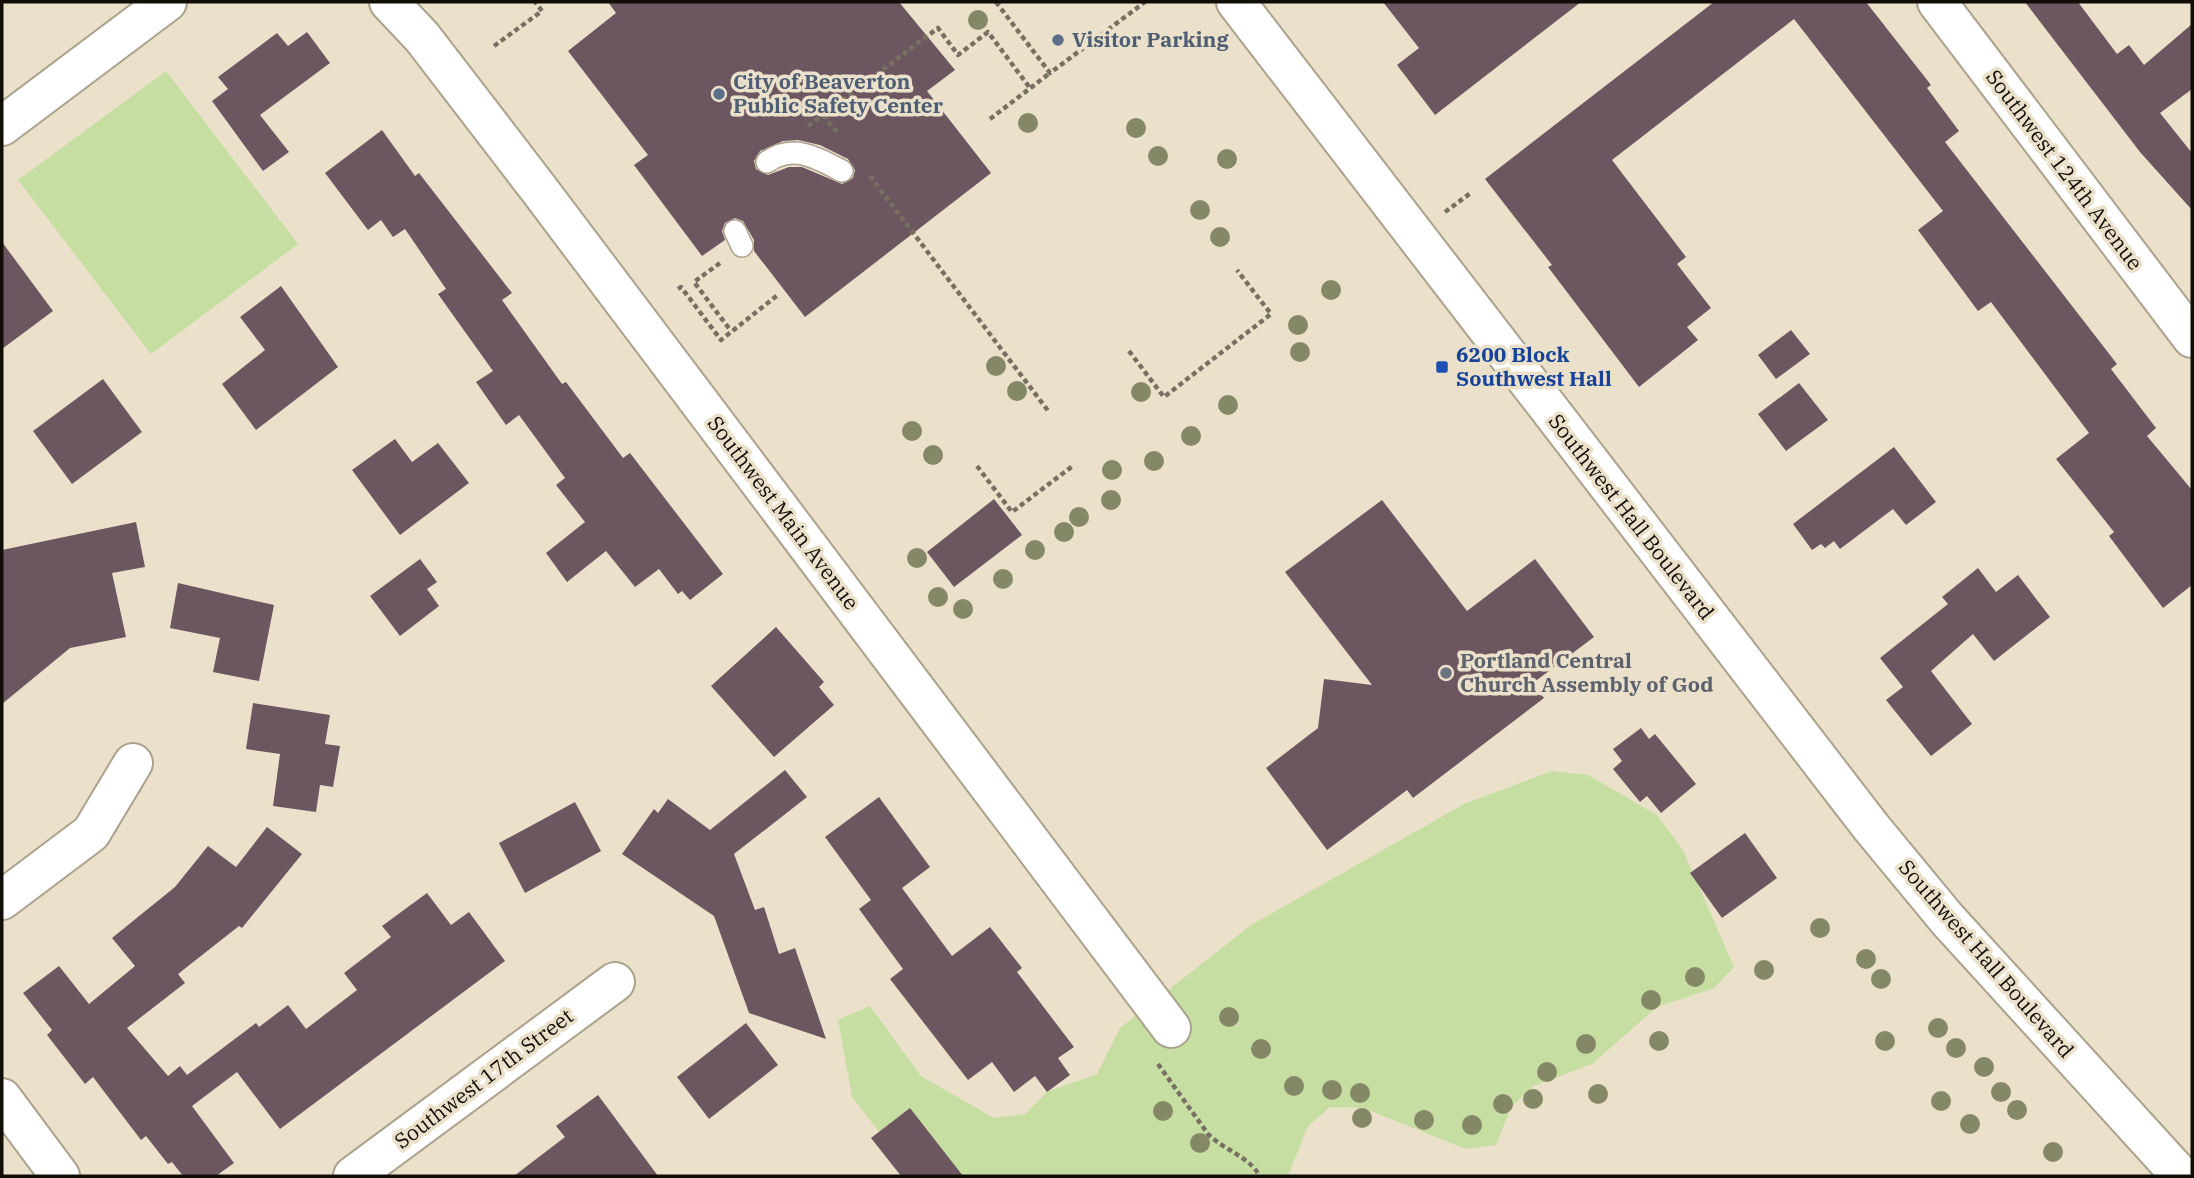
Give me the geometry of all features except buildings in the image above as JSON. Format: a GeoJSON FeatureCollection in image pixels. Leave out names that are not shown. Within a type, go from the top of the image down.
{"type":"FeatureCollection","features":[{"type":"Feature","properties":{"kind":"street"},"geometry":{"type":"LineString","coordinates":[[2,126],[167,2]]}},
{"type":"Feature","properties":{"kind":"street","name":"Southwest Main Avenue"},"geometry":{"type":"LineString","coordinates":[[389,2],[422,37],[545,197],[1171,1028]]}},
{"type":"Feature","properties":{"kind":"street","name":"Southwest Hall Boulevard"},"geometry":{"type":"LineString","coordinates":[[1236,2],[1871,827],[1947,919],[2181,1176]]}},
{"type":"Feature","properties":{"kind":"street","name":"Southwest 124th Avenue"},"geometry":{"type":"LineString","coordinates":[[1937,2],[2192,338]]}},
{"type":"Feature","properties":{"kind":"street"},"geometry":{"type":"LineString","coordinates":[[2,900],[90,833],[133,763]]}},
{"type":"Feature","properties":{"kind":"street","name":"Southwest 17th Street"},"geometry":{"type":"LineString","coordinates":[[353,1176],[615,982]]}},
{"type":"Feature","properties":{"kind":"street"},"geometry":{"type":"LineString","coordinates":[[2,1098],[60,1176]]}},
{"type":"Feature","properties":{"kind":"lane"},"geometry":{"type":"LineString","coordinates":[[767,162],[786,154],[802,152],[842,171]]}},
{"type":"Feature","properties":{"kind":"path"},"geometry":{"type":"LineString","coordinates":[[494,46],[542,11],[535,2]]}},
{"type":"Feature","properties":{"kind":"path"},"geometry":{"type":"LineString","coordinates":[[996,2],[1050,73]]}},
{"type":"Feature","properties":{"kind":"path"},"geometry":{"type":"LineString","coordinates":[[990,119],[1145,2]]}},
{"type":"Feature","properties":{"kind":"path"},"geometry":{"type":"LineString","coordinates":[[844,142],[823,115],[938,28],[958,55],[988,32],[1030,88]]}},
{"type":"Feature","properties":{"kind":"path"},"geometry":{"type":"LineString","coordinates":[[866,170],[1049,411]]}},
{"type":"Feature","properties":{"kind":"path"},"geometry":{"type":"LineString","coordinates":[[732,331],[694,282],[735,245]]}},
{"type":"Feature","properties":{"kind":"path"},"geometry":{"type":"LineString","coordinates":[[1129,351],[1164,397],[1271,314],[1237,270]]}},
{"type":"Feature","properties":{"kind":"path"},"geometry":{"type":"LineString","coordinates":[[678,289],[681,287],[721,340],[779,295]]}},
{"type":"Feature","properties":{"kind":"path"},"geometry":{"type":"LineString","coordinates":[[977,466],[1012,512],[1074,465]]}},
{"type":"Feature","properties":{"kind":"path"},"geometry":{"type":"LineString","coordinates":[[1171,1028],[1150,1053],[1208,1134],[1217,1143],[1247,1159],[1260,1176]]}},
{"type":"Feature","properties":{"kind":"green space"},"geometry":{"type":"Polygon","coordinates":[[[166,71],[298,244],[151,354],[18,180],[166,71]]]}},
{"type":"Feature","properties":{"kind":"green space"},"geometry":{"type":"Polygon","coordinates":[[[1552,771],[1588,775],[1657,815],[1683,850],[1734,967],[1714,988],[1657,1007],[1592,1064],[1534,1086],[1511,1107],[1496,1145],[1466,1149],[1363,1108],[1330,1107],[1308,1126],[1288,1176],[933,1176],[905,1165],[852,1097],[838,1020],[870,1006],[921,1076],[994,1118],[1025,1114],[1047,1092],[1097,1074],[1120,1028],[1251,925],[1464,804],[1552,771]]]}},
{"type":"Feature","properties":{"kind":"place","name":"Visitor Parking"},"geometry":{"type":"Point","coordinates":[1058,40]}},
{"type":"Feature","properties":{"kind":"place","name":"City of Beaverton Public Safety Center"},"geometry":{"type":"Point","coordinates":[719,94]}},
{"type":"Feature","properties":{"kind":"place","name":"6200 Block Southwest Hall"},"geometry":{"type":"Point","coordinates":[1442,367]}},
{"type":"Feature","properties":{"kind":"place","name":"Portland Central Church Assembly of God"},"geometry":{"type":"Point","coordinates":[1446,673]}}]}
